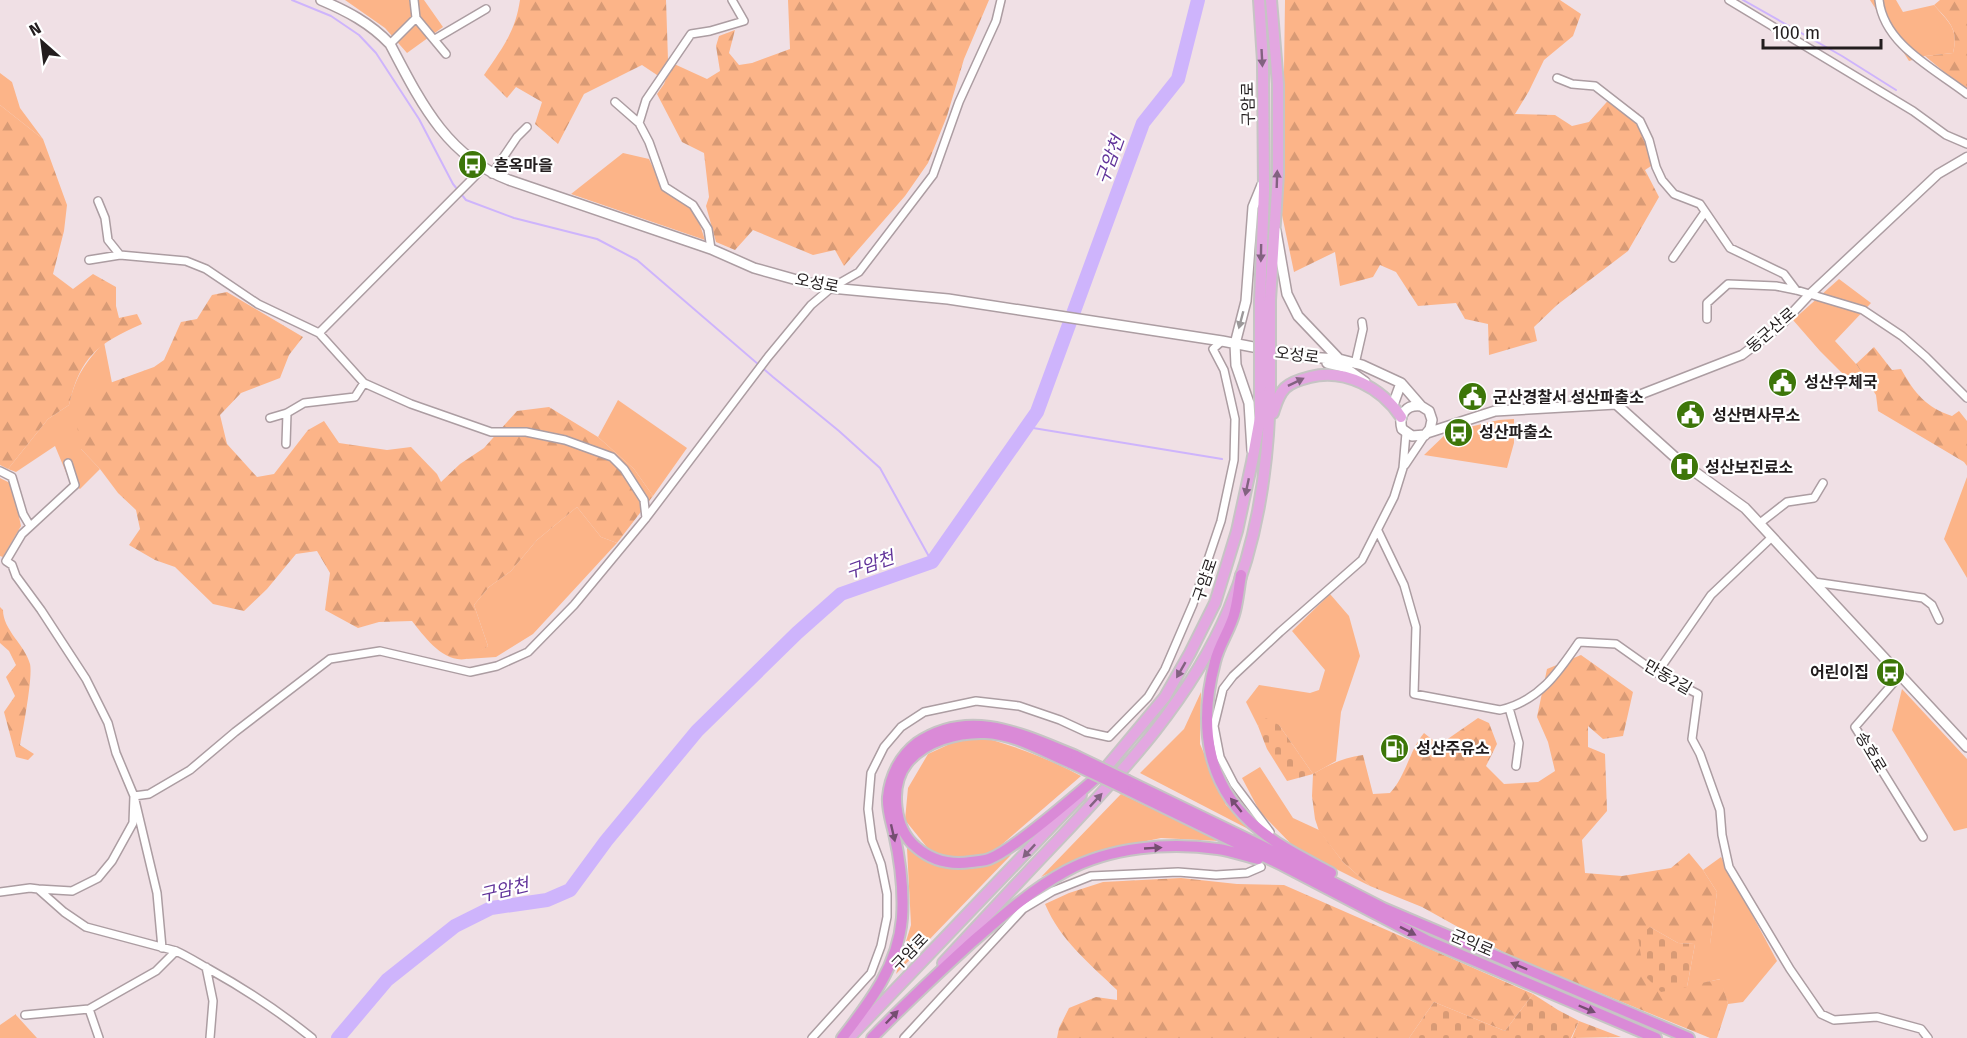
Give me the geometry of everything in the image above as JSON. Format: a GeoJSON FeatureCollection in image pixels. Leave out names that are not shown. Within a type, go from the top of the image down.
{"type":"FeatureCollection","features":[{"type":"Feature","properties":{"kind":"highway"},"geometry":{"type":"LineString","coordinates":[[1241,575],[1235,612],[1215,661],[1207,715],[1206,732],[1210,756],[1223,789],[1250,822],[1280,845],[1376,898],[1406,918]]}},
{"type":"Feature","properties":{"kind":"highway"},"geometry":{"type":"LineString","coordinates":[[842,1038],[886,976],[902,919],[902,886],[888,798],[891,778],[905,752],[926,737],[949,728],[982,725],[1008,730],[1264,847],[1406,918]]}},
{"type":"Feature","properties":{"kind":"highway"},"geometry":{"type":"LineString","coordinates":[[1074,760],[1014,739],[987,733],[960,734],[937,742],[906,764],[897,785],[896,804],[903,830],[915,847],[936,860],[958,864],[989,860],[1034,829],[1102,773]]}},
{"type":"Feature","properties":{"kind":"highway"},"geometry":{"type":"LineString","coordinates":[[1126,784],[1282,866]]}},
{"type":"Feature","properties":{"kind":"highway"},"geometry":{"type":"LineString","coordinates":[[912,996],[1025,897],[1067,871],[1100,858],[1138,849],[1176,846],[1218,849],[1282,866]]}},
{"type":"Feature","properties":{"kind":"highway","name":"군익로"},"geometry":{"type":"LineString","coordinates":[[1282,866],[1426,940],[1656,1038]]}},
{"type":"Feature","properties":{"kind":"highway","name":"군익로"},"geometry":{"type":"LineString","coordinates":[[1406,918],[1689,1038]]}},
{"type":"Feature","properties":{"kind":"highway","name":"구암로"},"geometry":{"type":"LineString","coordinates":[[872,1038],[912,996]]}},
{"type":"Feature","properties":{"kind":"main road","name":"오성로"},"geometry":{"type":"LineString","coordinates":[[321,0],[366,22],[390,44],[427,110],[446,136],[482,169],[711,249],[754,267],[831,288],[948,299],[1222,341],[1305,357],[1339,359],[1379,372],[1401,383]]}},
{"type":"Feature","properties":{"kind":"main road","name":"구암로"},"geometry":{"type":"LineString","coordinates":[[912,996],[1117,777],[1164,721],[1198,669],[1229,609],[1241,575],[1259,512],[1268,430],[1265,388],[1263,61],[1259,0]]}},
{"type":"Feature","properties":{"kind":"main road","name":"구암로"},"geometry":{"type":"LineString","coordinates":[[1265,301],[1275,226],[1278,84],[1271,0]]}},
{"type":"Feature","properties":{"kind":"main road"},"geometry":{"type":"LineString","coordinates":[[1252,462],[1250,402],[1236,365],[1235,344],[1246,301],[1253,207],[1264,181]]}},
{"type":"Feature","properties":{"kind":"main road"},"geometry":{"type":"LineString","coordinates":[[1275,226],[1287,294],[1298,316],[1339,359]]}},
{"type":"Feature","properties":{"kind":"main road"},"geometry":{"type":"LineString","coordinates":[[1305,357],[1344,367],[1356,374],[1393,405],[1401,417]]}},
{"type":"Feature","properties":{"kind":"main road"},"geometry":{"type":"LineString","coordinates":[[1268,430],[1278,397],[1285,387],[1305,378],[1319,374],[1339,375],[1357,380],[1377,392]]}},
{"type":"Feature","properties":{"kind":"main road"},"geometry":{"type":"LineString","coordinates":[[1393,405],[1401,383],[1431,415],[1432,425],[1426,434],[1412,436],[1406,433],[1401,417],[1411,406],[1421,406]]}},
{"type":"Feature","properties":{"kind":"main road","name":"구암로"},"geometry":{"type":"LineString","coordinates":[[849,1038],[1102,773],[1165,697],[1215,603],[1237,531],[1265,388]]}},
{"type":"Feature","properties":{"kind":"main road"},"geometry":{"type":"LineString","coordinates":[[1616,404],[1677,459],[1745,508],[1967,747]]}},
{"type":"Feature","properties":{"kind":"main road","name":"동군산로"},"geometry":{"type":"LineString","coordinates":[[1426,434],[1496,411],[1616,404]]}},
{"type":"Feature","properties":{"kind":"main road"},"geometry":{"type":"LineString","coordinates":[[1431,415],[1459,423]]}},
{"type":"Feature","properties":{"kind":"street"},"geometry":{"type":"LineString","coordinates":[[414,0],[416,18],[446,54]]}},
{"type":"Feature","properties":{"kind":"street"},"geometry":{"type":"LineString","coordinates":[[639,123],[646,100],[692,34],[744,21],[732,0]]}},
{"type":"Feature","properties":{"kind":"street"},"geometry":{"type":"LineString","coordinates":[[134,796],[149,794],[190,770],[330,659],[380,651],[470,672],[497,666],[528,652],[574,605],[646,518],[768,357],[811,305],[831,288],[859,272],[933,175],[959,102],[996,21],[1001,0]]}},
{"type":"Feature","properties":{"kind":"street"},"geometry":{"type":"LineString","coordinates":[[1729,0],[1913,111],[1946,135],[1967,144]]}},
{"type":"Feature","properties":{"kind":"street"},"geometry":{"type":"LineString","coordinates":[[1879,0],[1880,12],[1891,32],[1911,54],[1967,94]]}},
{"type":"Feature","properties":{"kind":"street"},"geometry":{"type":"LineString","coordinates":[[435,39],[486,9]]}},
{"type":"Feature","properties":{"kind":"street"},"geometry":{"type":"LineString","coordinates":[[390,44],[416,18]]}},
{"type":"Feature","properties":{"kind":"street"},"geometry":{"type":"LineString","coordinates":[[1557,78],[1572,84],[1595,86],[1640,121],[1662,180],[1674,194],[1700,204],[1730,248],[1784,274],[1796,290]]}},
{"type":"Feature","properties":{"kind":"street"},"geometry":{"type":"LineString","coordinates":[[615,102],[639,123],[649,142],[665,187],[693,205],[708,229],[711,249]]}},
{"type":"Feature","properties":{"kind":"street"},"geometry":{"type":"LineString","coordinates":[[492,174],[517,137],[527,127]]}},
{"type":"Feature","properties":{"kind":"street","name":"동군산로"},"geometry":{"type":"LineString","coordinates":[[1616,404],[1742,355],[1780,326],[1809,295],[1938,174],[1967,157]]}},
{"type":"Feature","properties":{"kind":"street"},"geometry":{"type":"LineString","coordinates":[[319,333],[482,169]]}},
{"type":"Feature","properties":{"kind":"street"},"geometry":{"type":"LineString","coordinates":[[98,201],[105,218],[108,240],[120,255]]}},
{"type":"Feature","properties":{"kind":"street"},"geometry":{"type":"LineString","coordinates":[[1673,258],[1705,212]]}},
{"type":"Feature","properties":{"kind":"street"},"geometry":{"type":"LineString","coordinates":[[89,260],[120,255],[186,261],[206,268],[258,304],[319,333],[364,383],[411,404],[491,432],[526,432],[565,441],[612,457],[624,469],[644,500],[646,518]]}},
{"type":"Feature","properties":{"kind":"street"},"geometry":{"type":"LineString","coordinates":[[1707,319],[1707,303],[1728,284],[1776,286],[1863,310],[1902,336],[1967,398]]}},
{"type":"Feature","properties":{"kind":"street"},"geometry":{"type":"LineString","coordinates":[[1355,364],[1363,329],[1362,322]]}},
{"type":"Feature","properties":{"kind":"street"},"geometry":{"type":"LineString","coordinates":[[812,1038],[871,973],[881,946],[887,894],[881,864],[872,840],[868,809],[871,772],[884,747],[901,727],[924,712],[976,701],[1019,706],[1086,732],[1109,737],[1148,697],[1165,669],[1193,604],[1221,521],[1234,460],[1234,419],[1224,370],[1213,350],[1222,341]]}},
{"type":"Feature","properties":{"kind":"street"},"geometry":{"type":"LineString","coordinates":[[270,418],[287,413],[304,403],[355,397],[364,383]]}},
{"type":"Feature","properties":{"kind":"street"},"geometry":{"type":"LineString","coordinates":[[286,444],[287,413]]}},
{"type":"Feature","properties":{"kind":"street"},"geometry":{"type":"LineString","coordinates":[[1278,838],[1267,830],[1234,784],[1220,758],[1215,726],[1223,689],[1265,645],[1362,560],[1394,497],[1403,468],[1406,433]]}},
{"type":"Feature","properties":{"kind":"street"},"geometry":{"type":"LineString","coordinates":[[1403,468],[1426,434]]}},
{"type":"Feature","properties":{"kind":"street"},"geometry":{"type":"LineString","coordinates":[[68,463],[75,485],[22,534],[6,561],[12,565],[16,576],[86,679],[108,723],[116,753],[134,796],[157,893],[162,948]]}},
{"type":"Feature","properties":{"kind":"street"},"geometry":{"type":"LineString","coordinates":[[0,471],[12,477],[23,514],[30,526]]}},
{"type":"Feature","properties":{"kind":"street"},"geometry":{"type":"LineString","coordinates":[[1760,523],[1786,502],[1814,498],[1823,483]]}},
{"type":"Feature","properties":{"kind":"street"},"geometry":{"type":"LineString","coordinates":[[1378,531],[1404,585],[1416,627],[1414,694],[1500,710],[1509,708],[1519,743],[1516,766]]}},
{"type":"Feature","properties":{"kind":"street"},"geometry":{"type":"LineString","coordinates":[[1657,673],[1711,595],[1772,537]]}},
{"type":"Feature","properties":{"kind":"street"},"geometry":{"type":"LineString","coordinates":[[1814,582],[1923,598],[1932,605],[1939,620]]}},
{"type":"Feature","properties":{"kind":"street","name":"만동2길"},"geometry":{"type":"LineString","coordinates":[[1509,708],[1525,701],[1555,678],[1579,642],[1616,644],[1657,673],[1698,694],[1692,739],[1700,754],[1720,810],[1722,835],[1730,867],[1790,969],[1821,1014],[1834,1020],[1877,1017],[1921,1029],[1928,1038]]}},
{"type":"Feature","properties":{"kind":"street","name":"송호로"},"geometry":{"type":"LineString","coordinates":[[1901,674],[1855,727],[1923,837]]}},
{"type":"Feature","properties":{"kind":"street"},"geometry":{"type":"LineString","coordinates":[[0,892],[30,888],[72,891],[98,878],[112,861],[133,823],[134,796]]}},
{"type":"Feature","properties":{"kind":"street"},"geometry":{"type":"LineString","coordinates":[[904,1038],[1023,909],[1053,891],[1091,876],[1178,872],[1216,875],[1247,873],[1261,867]]}},
{"type":"Feature","properties":{"kind":"street"},"geometry":{"type":"LineString","coordinates":[[38,889],[63,912],[87,927],[176,951],[237,985],[288,1018],[312,1038]]}},
{"type":"Feature","properties":{"kind":"street"},"geometry":{"type":"LineString","coordinates":[[25,1015],[88,1009],[156,971],[176,951]]}},
{"type":"Feature","properties":{"kind":"street"},"geometry":{"type":"LineString","coordinates":[[206,968],[213,1001],[210,1038]]}},
{"type":"Feature","properties":{"kind":"street"},"geometry":{"type":"LineString","coordinates":[[88,1009],[99,1038]]}},
{"type":"Feature","properties":{"kind":"green space"},"geometry":{"type":"Polygon","coordinates":[[[345,0],[424,0],[443,27],[407,53],[385,28],[345,0]]]}},
{"type":"Feature","properties":{"kind":"green space"},"geometry":{"type":"Polygon","coordinates":[[[520,0],[666,0],[668,60],[660,77],[642,65],[584,94],[558,144],[535,124],[542,102],[516,87],[507,98],[484,75],[511,31],[520,0]]]}},
{"type":"Feature","properties":{"kind":"green space"},"geometry":{"type":"Polygon","coordinates":[[[788,0],[989,0],[964,59],[947,116],[928,163],[905,196],[844,266],[835,250],[813,255],[753,230],[735,250],[716,242],[706,206],[709,197],[704,153],[682,142],[657,94],[664,84],[672,63],[707,79],[720,71],[716,46],[719,36],[735,30],[729,53],[739,65],[752,63],[790,49],[788,0]]]}},
{"type":"Feature","properties":{"kind":"green space"},"geometry":{"type":"Polygon","coordinates":[[[1285,0],[1560,0],[1581,14],[1573,36],[1544,60],[1515,114],[1555,115],[1572,126],[1589,122],[1613,95],[1639,114],[1654,164],[1645,170],[1659,197],[1628,251],[1557,305],[1534,327],[1537,341],[1489,355],[1488,324],[1465,319],[1456,303],[1418,306],[1396,272],[1380,265],[1373,277],[1340,286],[1335,252],[1294,272],[1282,215],[1285,0]]]}},
{"type":"Feature","properties":{"kind":"green space"},"geometry":{"type":"Polygon","coordinates":[[[1870,0],[1896,0],[1903,12],[1934,5],[1954,32],[1953,53],[1925,56],[1909,61],[1870,0]]]}},
{"type":"Feature","properties":{"kind":"green space"},"geometry":{"type":"Polygon","coordinates":[[[1940,0],[1967,0],[1967,91],[1925,56],[1953,53],[1954,31],[1934,5],[1940,0]]]}},
{"type":"Feature","properties":{"kind":"green space"},"geometry":{"type":"Polygon","coordinates":[[[0,73],[12,82],[20,108],[43,139],[0,105],[0,73]]]}},
{"type":"Feature","properties":{"kind":"green space"},"geometry":{"type":"Polygon","coordinates":[[[0,105],[43,139],[67,205],[64,231],[53,274],[73,289],[93,274],[116,287],[116,306],[119,318],[137,314],[142,324],[102,345],[93,354],[79,375],[69,405],[48,419],[8,469],[0,465],[0,105]]]}},
{"type":"Feature","properties":{"kind":"green space"},"geometry":{"type":"Polygon","coordinates":[[[623,153],[649,159],[664,191],[690,208],[700,225],[705,240],[571,194],[623,153]]]}},
{"type":"Feature","properties":{"kind":"green space"},"geometry":{"type":"Polygon","coordinates":[[[1839,279],[1871,303],[1835,341],[1856,364],[1867,381],[1858,389],[1793,320],[1839,279]]]}},
{"type":"Feature","properties":{"kind":"green space"},"geometry":{"type":"Polygon","coordinates":[[[227,292],[303,337],[289,355],[280,378],[241,393],[220,415],[227,444],[257,477],[274,474],[308,430],[324,421],[339,443],[387,450],[411,447],[437,474],[441,482],[460,464],[484,448],[517,411],[549,407],[598,437],[634,469],[653,496],[617,543],[601,537],[577,507],[537,540],[511,571],[489,587],[474,605],[488,646],[466,659],[450,657],[442,653],[428,641],[412,621],[379,622],[358,628],[325,610],[330,573],[317,551],[296,554],[267,589],[244,611],[213,604],[175,567],[155,560],[129,545],[140,529],[136,510],[118,493],[81,449],[76,420],[96,388],[154,367],[164,360],[181,322],[197,319],[212,295],[227,292]]]}},
{"type":"Feature","properties":{"kind":"green space"},"geometry":{"type":"Polygon","coordinates":[[[104,342],[112,383],[96,389],[81,449],[100,469],[80,489],[70,482],[55,446],[16,472],[8,469],[48,419],[69,405],[82,371],[104,342]]]}},
{"type":"Feature","properties":{"kind":"green space"},"geometry":{"type":"Polygon","coordinates":[[[1874,347],[1892,370],[1901,369],[1911,386],[1928,404],[1952,416],[1959,411],[1967,421],[1967,466],[1964,462],[1878,411],[1876,395],[1856,364],[1874,347]]]}},
{"type":"Feature","properties":{"kind":"green space"},"geometry":{"type":"Polygon","coordinates":[[[618,400],[687,448],[653,496],[634,469],[598,437],[618,400]]]}},
{"type":"Feature","properties":{"kind":"green space"},"geometry":{"type":"Polygon","coordinates":[[[1514,419],[1514,443],[1507,468],[1424,455],[1448,432],[1499,420],[1514,419]]]}},
{"type":"Feature","properties":{"kind":"green space"},"geometry":{"type":"Polygon","coordinates":[[[1967,477],[1967,578],[1944,539],[1967,477]]]}},
{"type":"Feature","properties":{"kind":"green space"},"geometry":{"type":"Polygon","coordinates":[[[0,478],[12,484],[21,526],[3,557],[0,556],[0,478]]]}},
{"type":"Feature","properties":{"kind":"green space"},"geometry":{"type":"Polygon","coordinates":[[[577,507],[601,537],[617,543],[533,634],[496,657],[466,659],[488,646],[474,605],[489,587],[511,571],[537,540],[577,507]]]}},
{"type":"Feature","properties":{"kind":"green space"},"geometry":{"type":"Polygon","coordinates":[[[1330,594],[1349,616],[1360,656],[1341,712],[1336,761],[1313,774],[1279,725],[1261,724],[1258,726],[1246,702],[1259,685],[1310,693],[1319,690],[1325,670],[1292,631],[1330,594]]]}},
{"type":"Feature","properties":{"kind":"green space"},"geometry":{"type":"Polygon","coordinates":[[[0,607],[10,631],[24,650],[30,664],[29,691],[20,745],[34,754],[28,760],[16,757],[4,712],[15,696],[6,677],[16,665],[9,651],[0,643],[0,607]]]}},
{"type":"Feature","properties":{"kind":"green space"},"geometry":{"type":"Polygon","coordinates":[[[1581,655],[1633,692],[1623,736],[1603,739],[1588,726],[1588,747],[1605,754],[1607,811],[1582,840],[1585,873],[1622,876],[1671,868],[1689,853],[1703,870],[1717,892],[1710,945],[1678,943],[1650,927],[1661,991],[1721,979],[1728,1004],[1717,1038],[1710,1038],[1512,957],[1422,907],[1370,886],[1343,862],[1319,831],[1312,796],[1313,774],[1337,762],[1363,755],[1373,794],[1390,793],[1424,733],[1439,745],[1478,718],[1489,723],[1497,744],[1486,766],[1504,784],[1538,782],[1555,771],[1548,742],[1537,717],[1547,669],[1581,655]]]}},
{"type":"Feature","properties":{"kind":"green space"},"geometry":{"type":"Polygon","coordinates":[[[1902,689],[1967,759],[1967,828],[1954,831],[1892,730],[1902,689]]]}},
{"type":"Feature","properties":{"kind":"green space"},"geometry":{"type":"Polygon","coordinates":[[[1201,692],[1200,744],[1226,805],[1256,833],[1140,773],[1184,729],[1201,692]]]}},
{"type":"Feature","properties":{"kind":"green space"},"geometry":{"type":"Polygon","coordinates":[[[1266,718],[1279,725],[1313,774],[1287,781],[1267,749],[1258,726],[1266,718]]]}},
{"type":"Feature","properties":{"kind":"green space"},"geometry":{"type":"Polygon","coordinates":[[[982,737],[1033,754],[1081,776],[991,854],[956,859],[930,851],[905,820],[908,788],[928,754],[952,743],[982,737]]]}},
{"type":"Feature","properties":{"kind":"green space"},"geometry":{"type":"Polygon","coordinates":[[[1260,767],[1293,818],[1319,830],[1343,862],[1370,886],[1296,849],[1260,812],[1242,778],[1260,767]]]}},
{"type":"Feature","properties":{"kind":"green space"},"geometry":{"type":"Polygon","coordinates":[[[1121,794],[1220,841],[1161,838],[1094,852],[1041,877],[1121,794]]]}},
{"type":"Feature","properties":{"kind":"green space"},"geometry":{"type":"Polygon","coordinates":[[[907,848],[936,866],[971,869],[1011,855],[896,974],[911,925],[907,848]]]}},
{"type":"Feature","properties":{"kind":"green space"},"geometry":{"type":"Polygon","coordinates":[[[1721,857],[1777,961],[1743,1002],[1728,1004],[1720,979],[1687,987],[1695,944],[1710,944],[1717,892],[1703,870],[1721,857]]]}},
{"type":"Feature","properties":{"kind":"green space"},"geometry":{"type":"Polygon","coordinates":[[[1181,878],[1237,884],[1284,885],[1533,994],[1505,1031],[1434,1002],[1409,1038],[1057,1038],[1059,1028],[1069,1008],[1096,997],[1117,1000],[1117,990],[1067,940],[1045,904],[1103,882],[1181,878]]]}},
{"type":"Feature","properties":{"kind":"green space"},"geometry":{"type":"Polygon","coordinates":[[[1650,927],[1678,943],[1695,944],[1687,987],[1661,992],[1644,975],[1638,937],[1650,927]]]}},
{"type":"Feature","properties":{"kind":"green space"},"geometry":{"type":"Polygon","coordinates":[[[1533,994],[1579,1021],[1571,1038],[1409,1038],[1434,1002],[1505,1031],[1533,994]]]}},
{"type":"Feature","properties":{"kind":"green space"},"geometry":{"type":"Polygon","coordinates":[[[16,1014],[37,1038],[0,1038],[0,1025],[16,1014]]]}},
{"type":"Feature","properties":{"kind":"green space"},"geometry":{"type":"Polygon","coordinates":[[[1579,1021],[1621,1037],[1572,1038],[1579,1021]]]}},
{"type":"Feature","properties":{"kind":"waterway"},"geometry":{"type":"LineString","coordinates":[[292,0],[331,16],[359,35],[376,53],[419,119],[453,184],[466,200],[514,218],[597,239],[637,260],[839,431],[880,468],[932,562]]}},
{"type":"Feature","properties":{"kind":"waterway","name":"구암천"},"geometry":{"type":"LineString","coordinates":[[338,1038],[387,980],[455,926],[491,908],[547,900],[570,890],[606,841],[697,731],[797,633],[841,594],[932,562],[1037,412],[1143,123],[1178,79],[1198,0]]}},
{"type":"Feature","properties":{"kind":"waterway"},"geometry":{"type":"LineString","coordinates":[[1743,0],[1842,56],[1896,90]]}},
{"type":"Feature","properties":{"kind":"waterway"},"geometry":{"type":"LineString","coordinates":[[1027,427],[1222,459]]}},
{"type":"Feature","properties":{"kind":"place","name":"흔옥마을"},"geometry":{"type":"Point","coordinates":[473,165]}},
{"type":"Feature","properties":{"kind":"place","name":"성산우체국"},"geometry":{"type":"Point","coordinates":[1783,382]}},
{"type":"Feature","properties":{"kind":"place","name":"군산경찰서 성산파출소"},"geometry":{"type":"Point","coordinates":[1472,397]}},
{"type":"Feature","properties":{"kind":"place","name":"성산면사무소"},"geometry":{"type":"Point","coordinates":[1691,415]}},
{"type":"Feature","properties":{"kind":"place","name":"성산파출소"},"geometry":{"type":"Point","coordinates":[1458,432]}},
{"type":"Feature","properties":{"kind":"place","name":"성산보진료소"},"geometry":{"type":"Point","coordinates":[1684,467]}},
{"type":"Feature","properties":{"kind":"place","name":"어린이집"},"geometry":{"type":"Point","coordinates":[1890,672]}},
{"type":"Feature","properties":{"kind":"place","name":"성산주유소"},"geometry":{"type":"Point","coordinates":[1395,748]}}]}
